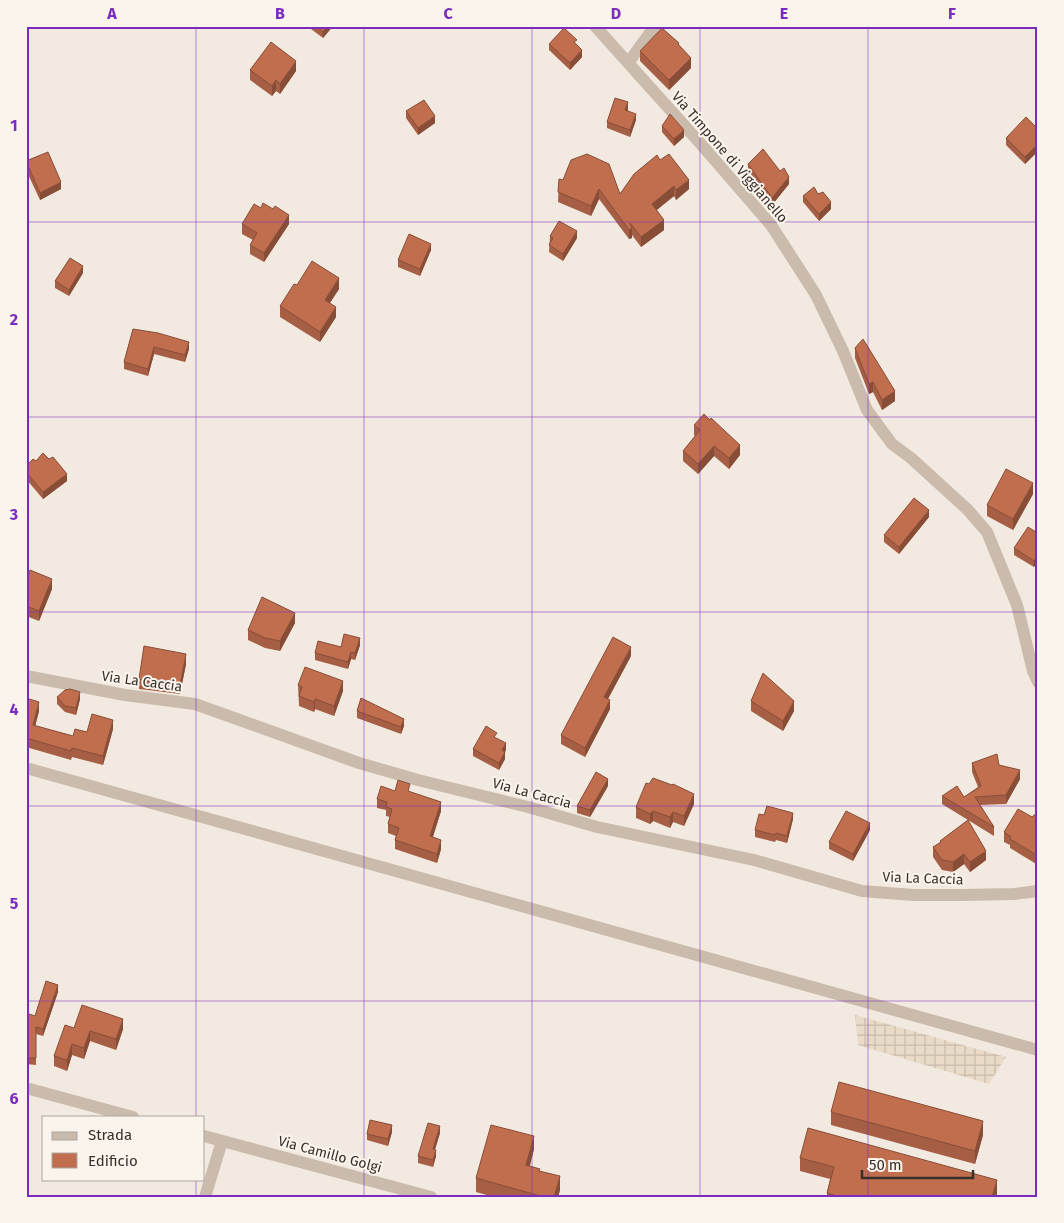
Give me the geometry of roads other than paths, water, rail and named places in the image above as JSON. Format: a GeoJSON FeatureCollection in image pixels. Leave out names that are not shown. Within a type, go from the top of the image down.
{"type":"FeatureCollection","features":[{"type":"Feature","properties":{"kind":"street","name":"Via Timpone di Viggianello"},"geometry":{"type":"LineString","coordinates":[[595,26],[771,225],[816,295],[843,351],[867,410],[892,444],[911,458],[968,510],[986,532],[1017,605],[1033,671],[1038,682]]}},
{"type":"Feature","properties":{"kind":"street"},"geometry":{"type":"LineString","coordinates":[[628,63],[655,26]]}},
{"type":"Feature","properties":{"kind":"street","name":"Via La Caccia"},"geometry":{"type":"LineString","coordinates":[[26,676],[125,695],[196,704],[360,763],[418,780],[528,807],[597,827],[754,860],[862,891],[912,895],[1014,894],[1038,891]]}},
{"type":"Feature","properties":{"kind":"street"},"geometry":{"type":"LineString","coordinates":[[26,768],[1038,1050]]}},
{"type":"Feature","properties":{"kind":"street"},"geometry":{"type":"LineString","coordinates":[[26,1088],[129,1116]]}},
{"type":"Feature","properties":{"kind":"street","name":"Via Camillo Golgi"},"geometry":{"type":"LineString","coordinates":[[205,1136],[431,1197]]}},
{"type":"Feature","properties":{"kind":"street"},"geometry":{"type":"LineString","coordinates":[[205,1197],[222,1141]]}}]}
